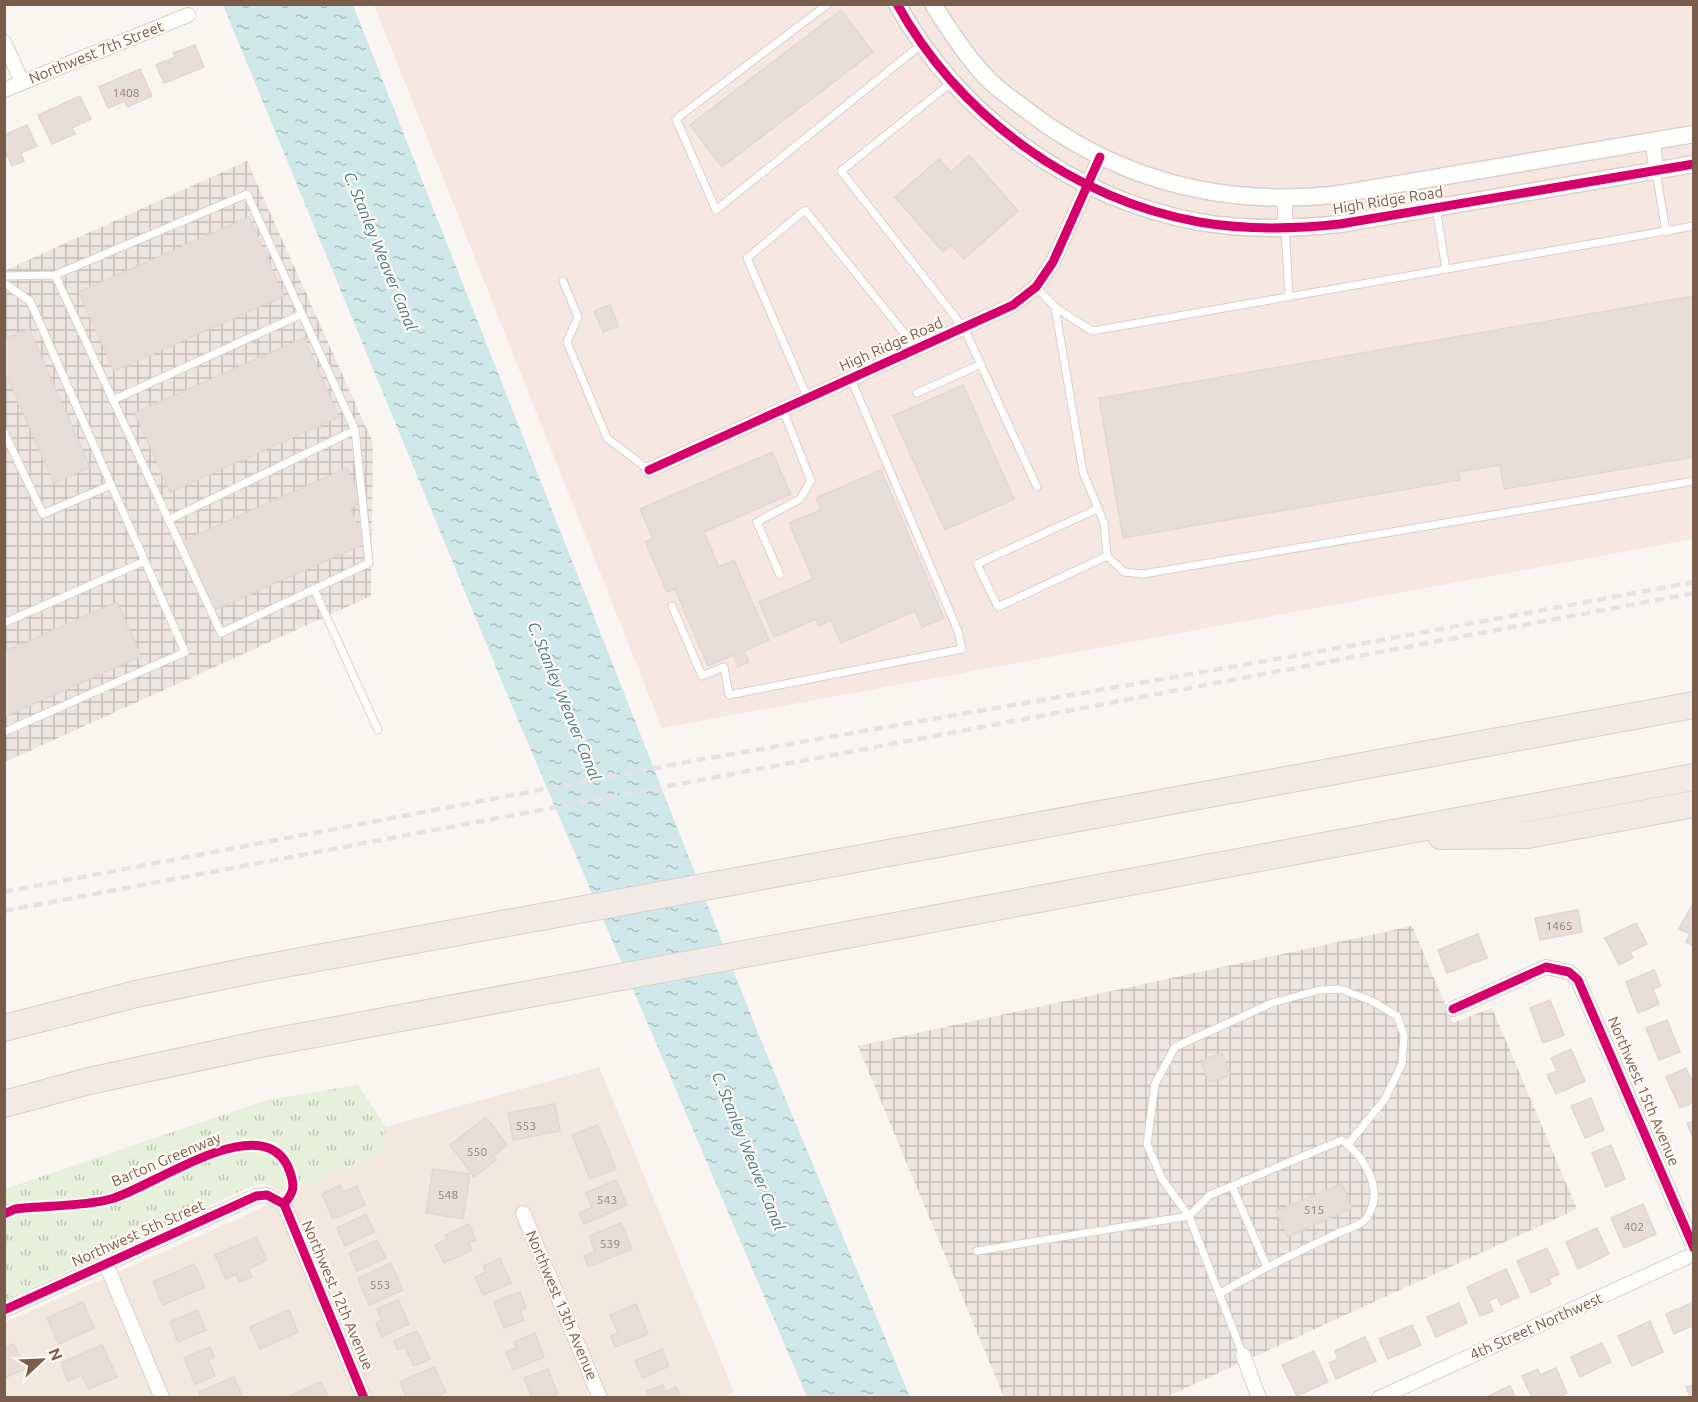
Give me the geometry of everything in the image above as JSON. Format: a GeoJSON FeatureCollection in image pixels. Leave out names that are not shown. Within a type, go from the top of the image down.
{"type":"FeatureCollection","features":[{"type":"Feature","properties":{"kind":"highway"},"geometry":{"type":"LineString","coordinates":[[4,1028],[194,981],[1694,705]]}},
{"type":"Feature","properties":{"kind":"highway"},"geometry":{"type":"LineString","coordinates":[[4,1104],[89,1081],[203,1056],[1694,777]]}},
{"type":"Feature","properties":{"kind":"highway"},"geometry":{"type":"LineString","coordinates":[[1372,837],[1527,836],[1694,804]]}},
{"type":"Feature","properties":{"kind":"street"},"geometry":{"type":"LineString","coordinates":[[897,4],[922,44],[952,82],[1008,134],[1038,156],[1089,186]]}},
{"type":"Feature","properties":{"kind":"street"},"geometry":{"type":"LineString","coordinates":[[933,4],[951,33],[987,78],[1044,123],[1100,157]]}},
{"type":"Feature","properties":{"kind":"street","name":"Northwest 7th Street"},"geometry":{"type":"LineString","coordinates":[[4,90],[188,15]]}},
{"type":"Feature","properties":{"kind":"street"},"geometry":{"type":"LineString","coordinates":[[4,42],[22,82]]}},
{"type":"Feature","properties":{"kind":"street","name":"High Ridge Road"},"geometry":{"type":"LineString","coordinates":[[649,470],[1013,305],[1036,287],[1053,262],[1089,186],[1100,157],[1180,185],[1251,198],[1285,198],[1333,195],[1694,134]]}},
{"type":"Feature","properties":{"kind":"street"},"geometry":{"type":"LineString","coordinates":[[1653,141],[1656,171]]}},
{"type":"Feature","properties":{"kind":"street","name":"High Ridge Road"},"geometry":{"type":"LineString","coordinates":[[1089,186],[1170,216],[1237,227],[1285,227],[1340,224],[1694,164]]}},
{"type":"Feature","properties":{"kind":"street"},"geometry":{"type":"LineString","coordinates":[[1285,198],[1285,227]]}},
{"type":"Feature","properties":{"kind":"street","name":"Northwest 15th Avenue"},"geometry":{"type":"LineString","coordinates":[[1453,1009],[1546,967],[1569,972],[1578,980],[1694,1248]]}},
{"type":"Feature","properties":{"kind":"street","name":"Northwest 5th Street"},"geometry":{"type":"LineString","coordinates":[[4,1310],[256,1196],[267,1195],[284,1204]]}},
{"type":"Feature","properties":{"kind":"street","name":"Northwest 12th Avenue"},"geometry":{"type":"LineString","coordinates":[[284,1204],[364,1398]]}},
{"type":"Feature","properties":{"kind":"street","name":"Northwest 13th Avenue"},"geometry":{"type":"LineString","coordinates":[[523,1213],[600,1398]]}},
{"type":"Feature","properties":{"kind":"street","name":"4th Street Northwest"},"geometry":{"type":"LineString","coordinates":[[1379,1398],[1694,1254]]}},
{"type":"Feature","properties":{"kind":"street"},"geometry":{"type":"LineString","coordinates":[[106,1264],[162,1398]]}},
{"type":"Feature","properties":{"kind":"street"},"geometry":{"type":"LineString","coordinates":[[1243,1355],[1259,1398]]}},
{"type":"Feature","properties":{"kind":"lane"},"geometry":{"type":"LineString","coordinates":[[828,4],[676,119],[716,210],[922,44]]}},
{"type":"Feature","properties":{"kind":"lane"},"geometry":{"type":"LineString","coordinates":[[952,82],[841,171],[964,328],[1037,487]]}},
{"type":"Feature","properties":{"kind":"lane"},"geometry":{"type":"LineString","coordinates":[[1656,171],[1666,232]]}},
{"type":"Feature","properties":{"kind":"lane"},"geometry":{"type":"LineString","coordinates":[[4,276],[55,275],[247,194],[355,430],[369,563],[221,633],[55,275]]}},
{"type":"Feature","properties":{"kind":"lane"},"geometry":{"type":"LineString","coordinates":[[1436,208],[1446,269]]}},
{"type":"Feature","properties":{"kind":"lane"},"geometry":{"type":"LineString","coordinates":[[808,399],[747,258],[805,210],[917,349]]}},
{"type":"Feature","properties":{"kind":"lane"},"geometry":{"type":"LineString","coordinates":[[1036,287],[1055,307],[1092,331],[1694,226]]}},
{"type":"Feature","properties":{"kind":"lane"},"geometry":{"type":"LineString","coordinates":[[1285,227],[1289,297]]}},
{"type":"Feature","properties":{"kind":"lane"},"geometry":{"type":"LineString","coordinates":[[563,281],[578,317],[567,342],[607,438],[649,470]]}},
{"type":"Feature","properties":{"kind":"lane"},"geometry":{"type":"LineString","coordinates":[[4,283],[30,301],[185,652],[4,732]]}},
{"type":"Feature","properties":{"kind":"lane"},"geometry":{"type":"LineString","coordinates":[[1055,307],[1083,472],[1104,523],[1107,556],[1124,572],[1143,574],[1694,481]]}},
{"type":"Feature","properties":{"kind":"lane"},"geometry":{"type":"LineString","coordinates":[[112,400],[302,314]]}},
{"type":"Feature","properties":{"kind":"lane"},"geometry":{"type":"LineString","coordinates":[[917,393],[981,364]]}},
{"type":"Feature","properties":{"kind":"lane"},"geometry":{"type":"LineString","coordinates":[[672,606],[702,676],[724,667],[729,694],[962,649],[958,631],[851,379]]}},
{"type":"Feature","properties":{"kind":"lane"},"geometry":{"type":"LineString","coordinates":[[780,575],[757,522],[800,500],[811,481],[783,410]]}},
{"type":"Feature","properties":{"kind":"lane"},"geometry":{"type":"LineString","coordinates":[[168,520],[355,430]]}},
{"type":"Feature","properties":{"kind":"lane"},"geometry":{"type":"LineString","coordinates":[[4,432],[43,514],[111,485]]}},
{"type":"Feature","properties":{"kind":"lane"},"geometry":{"type":"LineString","coordinates":[[1097,509],[977,564],[998,607],[1107,556]]}},
{"type":"Feature","properties":{"kind":"lane"},"geometry":{"type":"LineString","coordinates":[[4,623],[145,561]]}},
{"type":"Feature","properties":{"kind":"lane"},"geometry":{"type":"LineString","coordinates":[[314,590],[378,730]]}},
{"type":"Feature","properties":{"kind":"lane"},"geometry":{"type":"LineString","coordinates":[[1243,1355],[1189,1216],[1162,1179],[1147,1144],[1155,1084],[1175,1047],[1272,1003],[1319,990],[1340,989],[1372,1000],[1397,1016],[1404,1035],[1402,1064],[1385,1099],[1348,1144]]}},
{"type":"Feature","properties":{"kind":"lane"},"geometry":{"type":"LineString","coordinates":[[976,1251],[1189,1216],[1210,1195],[1342,1140],[1360,1154],[1374,1186],[1374,1203],[1365,1221],[1267,1267],[1219,1294]]}},
{"type":"Feature","properties":{"kind":"lane"},"geometry":{"type":"LineString","coordinates":[[1232,1186],[1267,1267]]}},
{"type":"Feature","properties":{"kind":"shaded area"},"geometry":{"type":"Polygon","coordinates":[[[374,5],[1693,5],[1693,539],[662,728],[374,5]]]}},
{"type":"Feature","properties":{"kind":"shaded area"},"geometry":{"type":"Polygon","coordinates":[[[247,161],[373,443],[371,596],[5,762],[4,271],[247,161]]]}},
{"type":"Feature","properties":{"kind":"shaded area"},"geometry":{"type":"Polygon","coordinates":[[[1412,926],[1453,1023],[1492,1008],[1577,1209],[1166,1397],[1004,1397],[858,1046],[1412,926]]]}},
{"type":"Feature","properties":{"kind":"shaded area"},"geometry":{"type":"Polygon","coordinates":[[[599,1067],[734,1392],[724,1398],[5,1397],[4,1323],[255,1211],[286,1193],[383,1153],[386,1127],[599,1067]]]}},
{"type":"Feature","properties":{"kind":"green space"},"geometry":{"type":"Polygon","coordinates":[[[358,1085],[386,1127],[383,1153],[286,1193],[266,1184],[254,1185],[5,1300],[5,1189],[267,1100],[358,1085]]]}},
{"type":"Feature","properties":{"kind":"water","name":"C. Stanley Weaver Canal"},"geometry":{"type":"Polygon","coordinates":[[[223,5],[353,5],[760,1038],[910,1397],[807,1397],[512,706],[223,5]]]}},
{"type":"Feature","properties":{"kind":"building"},"geometry":{"type":"Polygon","coordinates":[[[841,10],[873,52],[722,167],[690,125],[841,10]]]}},
{"type":"Feature","properties":{"kind":"building"},"geometry":{"type":"Polygon","coordinates":[[[195,45],[204,67],[164,83],[156,65],[175,57],[173,53],[195,45]]]}},
{"type":"Feature","properties":{"kind":"building"},"geometry":{"type":"Polygon","coordinates":[[[140,69],[152,96],[127,107],[125,101],[108,108],[99,87],[140,69]]]}},
{"type":"Feature","properties":{"kind":"building"},"geometry":{"type":"Polygon","coordinates":[[[80,96],[91,119],[72,128],[75,134],[52,144],[38,115],[80,96]]]}},
{"type":"Feature","properties":{"kind":"building"},"geometry":{"type":"Polygon","coordinates":[[[27,125],[37,146],[21,153],[24,161],[12,166],[4,149],[4,135],[27,125]]]}},
{"type":"Feature","properties":{"kind":"building"},"geometry":{"type":"Polygon","coordinates":[[[969,155],[1018,211],[964,259],[951,245],[943,252],[895,197],[939,159],[951,172],[969,155]]]}},
{"type":"Feature","properties":{"kind":"building"},"geometry":{"type":"Polygon","coordinates":[[[249,217],[284,296],[114,371],[79,292],[249,217]]]}},
{"type":"Feature","properties":{"kind":"building"},"geometry":{"type":"Polygon","coordinates":[[[1694,296],[1694,457],[1504,489],[1500,465],[1458,472],[1460,480],[1123,538],[1099,398],[1694,296]]]}},
{"type":"Feature","properties":{"kind":"building"},"geometry":{"type":"Polygon","coordinates":[[[610,305],[619,326],[603,332],[594,311],[610,305]]]}},
{"type":"Feature","properties":{"kind":"building"},"geometry":{"type":"Polygon","coordinates":[[[29,329],[90,467],[54,483],[4,370],[4,340],[29,329]]]}},
{"type":"Feature","properties":{"kind":"building"},"geometry":{"type":"Polygon","coordinates":[[[304,338],[339,417],[170,492],[135,413],[304,338]]]}},
{"type":"Feature","properties":{"kind":"building"},"geometry":{"type":"Polygon","coordinates":[[[963,385],[1014,499],[945,530],[893,416],[963,385]]]}},
{"type":"Feature","properties":{"kind":"building"},"geometry":{"type":"Polygon","coordinates":[[[772,452],[791,494],[704,532],[719,567],[734,560],[769,640],[744,651],[749,662],[738,667],[733,655],[708,666],[675,589],[667,592],[645,542],[653,539],[640,509],[772,452]]]}},
{"type":"Feature","properties":{"kind":"building"},"geometry":{"type":"Polygon","coordinates":[[[347,468],[362,502],[350,508],[366,543],[214,610],[183,541],[347,468]]]}},
{"type":"Feature","properties":{"kind":"building"},"geometry":{"type":"Polygon","coordinates":[[[881,470],[944,618],[922,627],[915,611],[841,643],[831,620],[819,626],[816,619],[774,637],[759,602],[813,579],[789,523],[821,510],[816,498],[881,470]]]}},
{"type":"Feature","properties":{"kind":"building"},"geometry":{"type":"Polygon","coordinates":[[[117,602],[141,656],[4,717],[4,652],[117,602]]]}},
{"type":"Feature","properties":{"kind":"building"},"geometry":{"type":"Polygon","coordinates":[[[1693,903],[1694,946],[1686,942],[1690,934],[1679,929],[1693,903]]]}},
{"type":"Feature","properties":{"kind":"building"},"geometry":{"type":"Polygon","coordinates":[[[1578,910],[1582,932],[1540,940],[1535,918],[1578,910]]]}},
{"type":"Feature","properties":{"kind":"building"},"geometry":{"type":"Polygon","coordinates":[[[1636,923],[1647,944],[1630,952],[1633,958],[1619,965],[1605,938],[1636,923]]]}},
{"type":"Feature","properties":{"kind":"building"},"geometry":{"type":"Polygon","coordinates":[[[1478,934],[1487,958],[1447,973],[1438,950],[1478,934]]]}},
{"type":"Feature","properties":{"kind":"building"},"geometry":{"type":"Polygon","coordinates":[[[1654,970],[1661,986],[1653,989],[1659,1004],[1638,1013],[1626,982],[1654,970]]]}},
{"type":"Feature","properties":{"kind":"building"},"geometry":{"type":"Polygon","coordinates":[[[1550,1000],[1564,1035],[1543,1043],[1530,1008],[1550,1000]]]}},
{"type":"Feature","properties":{"kind":"building"},"geometry":{"type":"Polygon","coordinates":[[[1667,1020],[1680,1052],[1659,1060],[1646,1028],[1667,1020]]]}},
{"type":"Feature","properties":{"kind":"building"},"geometry":{"type":"Polygon","coordinates":[[[1571,1049],[1585,1081],[1556,1094],[1547,1075],[1557,1071],[1551,1058],[1571,1049]]]}},
{"type":"Feature","properties":{"kind":"building"},"geometry":{"type":"Polygon","coordinates":[[[1222,1053],[1230,1075],[1210,1083],[1201,1061],[1222,1053]]]}},
{"type":"Feature","properties":{"kind":"building"},"geometry":{"type":"Polygon","coordinates":[[[1686,1068],[1694,1085],[1694,1102],[1680,1108],[1666,1077],[1686,1068]]]}},
{"type":"Feature","properties":{"kind":"building"},"geometry":{"type":"Polygon","coordinates":[[[1591,1098],[1604,1130],[1585,1138],[1571,1106],[1591,1098]]]}},
{"type":"Feature","properties":{"kind":"building"},"geometry":{"type":"Polygon","coordinates":[[[555,1104],[560,1131],[513,1140],[508,1113],[555,1104]]]}},
{"type":"Feature","properties":{"kind":"building"},"geometry":{"type":"Polygon","coordinates":[[[486,1117],[507,1145],[493,1156],[496,1160],[474,1177],[450,1145],[486,1117]]]}},
{"type":"Feature","properties":{"kind":"building"},"geometry":{"type":"Polygon","coordinates":[[[1694,1121],[1694,1141],[1687,1123],[1694,1121]]]}},
{"type":"Feature","properties":{"kind":"building"},"geometry":{"type":"Polygon","coordinates":[[[598,1125],[616,1169],[590,1179],[572,1135],[598,1125]]]}},
{"type":"Feature","properties":{"kind":"building"},"geometry":{"type":"Polygon","coordinates":[[[1611,1145],[1625,1179],[1606,1187],[1592,1153],[1611,1145]]]}},
{"type":"Feature","properties":{"kind":"building"},"geometry":{"type":"Polygon","coordinates":[[[433,1169],[470,1174],[463,1219],[426,1213],[433,1169]]]}},
{"type":"Feature","properties":{"kind":"building"},"geometry":{"type":"Polygon","coordinates":[[[616,1180],[627,1205],[584,1224],[579,1213],[592,1207],[586,1193],[616,1180]]]}},
{"type":"Feature","properties":{"kind":"building"},"geometry":{"type":"Polygon","coordinates":[[[1342,1184],[1352,1208],[1287,1237],[1276,1211],[1342,1184]]]}},
{"type":"Feature","properties":{"kind":"building"},"geometry":{"type":"Polygon","coordinates":[[[340,1185],[343,1192],[357,1186],[365,1205],[333,1219],[322,1194],[340,1185]]]}},
{"type":"Feature","properties":{"kind":"building"},"geometry":{"type":"Polygon","coordinates":[[[1643,1204],[1656,1234],[1624,1248],[1611,1218],[1643,1204]]]}},
{"type":"Feature","properties":{"kind":"building"},"geometry":{"type":"Polygon","coordinates":[[[366,1214],[374,1232],[345,1246],[337,1228],[366,1214]]]}},
{"type":"Feature","properties":{"kind":"building"},"geometry":{"type":"Polygon","coordinates":[[[621,1223],[632,1249],[588,1267],[584,1256],[595,1252],[589,1236],[621,1223]]]}},
{"type":"Feature","properties":{"kind":"building"},"geometry":{"type":"Polygon","coordinates":[[[469,1224],[476,1240],[469,1243],[472,1250],[444,1263],[435,1245],[447,1239],[445,1235],[469,1224]]]}},
{"type":"Feature","properties":{"kind":"building"},"geometry":{"type":"Polygon","coordinates":[[[1597,1228],[1609,1254],[1578,1269],[1566,1242],[1597,1228]]]}},
{"type":"Feature","properties":{"kind":"building"},"geometry":{"type":"Polygon","coordinates":[[[256,1237],[267,1260],[248,1269],[252,1277],[239,1282],[236,1274],[226,1279],[215,1255],[256,1237]]]}},
{"type":"Feature","properties":{"kind":"building"},"geometry":{"type":"Polygon","coordinates":[[[377,1240],[386,1258],[357,1271],[349,1253],[377,1240]]]}},
{"type":"Feature","properties":{"kind":"building"},"geometry":{"type":"Polygon","coordinates":[[[1547,1248],[1559,1274],[1549,1279],[1551,1284],[1531,1293],[1517,1261],[1547,1248]]]}},
{"type":"Feature","properties":{"kind":"building"},"geometry":{"type":"Polygon","coordinates":[[[500,1258],[511,1283],[483,1295],[475,1277],[486,1272],[483,1266],[500,1258]]]}},
{"type":"Feature","properties":{"kind":"building"},"geometry":{"type":"Polygon","coordinates":[[[391,1263],[403,1290],[369,1305],[358,1278],[391,1263]]]}},
{"type":"Feature","properties":{"kind":"building"},"geometry":{"type":"Polygon","coordinates":[[[194,1264],[205,1287],[163,1305],[153,1282],[194,1264]]]}},
{"type":"Feature","properties":{"kind":"building"},"geometry":{"type":"Polygon","coordinates":[[[1506,1269],[1519,1297],[1501,1305],[1497,1297],[1489,1301],[1493,1311],[1480,1316],[1467,1287],[1506,1269]]]}},
{"type":"Feature","properties":{"kind":"building"},"geometry":{"type":"Polygon","coordinates":[[[520,1292],[526,1308],[520,1310],[524,1320],[504,1328],[494,1302],[520,1292]]]}},
{"type":"Feature","properties":{"kind":"building"},"geometry":{"type":"Polygon","coordinates":[[[398,1300],[409,1324],[382,1337],[376,1323],[382,1320],[377,1309],[398,1300]]]}},
{"type":"Feature","properties":{"kind":"building"},"geometry":{"type":"Polygon","coordinates":[[[83,1302],[94,1328],[59,1344],[47,1318],[83,1302]]]}},
{"type":"Feature","properties":{"kind":"building"},"geometry":{"type":"Polygon","coordinates":[[[1694,1302],[1694,1325],[1674,1334],[1666,1314],[1694,1302]]]}},
{"type":"Feature","properties":{"kind":"building"},"geometry":{"type":"Polygon","coordinates":[[[1459,1303],[1467,1323],[1436,1337],[1427,1317],[1459,1303]]]}},
{"type":"Feature","properties":{"kind":"building"},"geometry":{"type":"Polygon","coordinates":[[[636,1304],[648,1334],[615,1347],[611,1336],[618,1333],[610,1315],[636,1304]]]}},
{"type":"Feature","properties":{"kind":"building"},"geometry":{"type":"Polygon","coordinates":[[[197,1310],[206,1330],[178,1342],[170,1322],[197,1310]]]}},
{"type":"Feature","properties":{"kind":"building"},"geometry":{"type":"Polygon","coordinates":[[[289,1310],[298,1332],[260,1349],[250,1327],[289,1310]]]}},
{"type":"Feature","properties":{"kind":"building"},"geometry":{"type":"Polygon","coordinates":[[[1650,1321],[1663,1352],[1632,1366],[1618,1336],[1650,1321]]]}},
{"type":"Feature","properties":{"kind":"building"},"geometry":{"type":"Polygon","coordinates":[[[1412,1325],[1421,1345],[1388,1359],[1379,1339],[1412,1325]]]}},
{"type":"Feature","properties":{"kind":"building"},"geometry":{"type":"Polygon","coordinates":[[[417,1331],[430,1359],[414,1366],[405,1347],[398,1350],[394,1341],[417,1331]]]}},
{"type":"Feature","properties":{"kind":"building"},"geometry":{"type":"Polygon","coordinates":[[[535,1333],[544,1357],[513,1370],[506,1352],[516,1348],[514,1342],[535,1333]]]}},
{"type":"Feature","properties":{"kind":"building"},"geometry":{"type":"Polygon","coordinates":[[[1365,1337],[1376,1361],[1336,1379],[1329,1363],[1338,1359],[1335,1351],[1365,1337]]]}},
{"type":"Feature","properties":{"kind":"building"},"geometry":{"type":"Polygon","coordinates":[[[1602,1343],[1611,1362],[1580,1377],[1571,1357],[1602,1343]]]}},
{"type":"Feature","properties":{"kind":"building"},"geometry":{"type":"Polygon","coordinates":[[[14,1344],[25,1369],[4,1378],[4,1348],[14,1344]]]}},
{"type":"Feature","properties":{"kind":"building"},"geometry":{"type":"Polygon","coordinates":[[[102,1345],[117,1377],[89,1389],[82,1375],[68,1381],[61,1363],[102,1345]]]}},
{"type":"Feature","properties":{"kind":"building"},"geometry":{"type":"Polygon","coordinates":[[[210,1347],[214,1357],[208,1360],[215,1376],[195,1384],[184,1358],[210,1347]]]}},
{"type":"Feature","properties":{"kind":"building"},"geometry":{"type":"Polygon","coordinates":[[[662,1349],[669,1366],[643,1378],[635,1361],[662,1349]]]}},
{"type":"Feature","properties":{"kind":"building"},"geometry":{"type":"Polygon","coordinates":[[[1314,1351],[1328,1382],[1297,1396],[1282,1365],[1314,1351]]]}},
{"type":"Feature","properties":{"kind":"building"},"geometry":{"type":"Polygon","coordinates":[[[434,1367],[446,1392],[434,1398],[407,1398],[400,1382],[434,1367]]]}},
{"type":"Feature","properties":{"kind":"building"},"geometry":{"type":"Polygon","coordinates":[[[1556,1368],[1567,1393],[1556,1398],[1532,1398],[1522,1376],[1538,1369],[1540,1375],[1556,1368]]]}},
{"type":"Feature","properties":{"kind":"building"},"geometry":{"type":"Polygon","coordinates":[[[548,1369],[558,1394],[548,1398],[532,1398],[524,1378],[548,1369]]]}},
{"type":"Feature","properties":{"kind":"building"},"geometry":{"type":"Polygon","coordinates":[[[234,1377],[243,1398],[201,1398],[199,1392],[234,1377]]]}},
{"type":"Feature","properties":{"kind":"building"},"geometry":{"type":"Polygon","coordinates":[[[321,1382],[328,1398],[287,1398],[287,1397],[321,1382]]]}},
{"type":"Feature","properties":{"kind":"building"},"geometry":{"type":"Polygon","coordinates":[[[1694,1384],[1694,1398],[1691,1398],[1686,1387],[1694,1384]]]}},
{"type":"Feature","properties":{"kind":"building"},"geometry":{"type":"Polygon","coordinates":[[[663,1385],[665,1392],[676,1387],[681,1398],[650,1398],[647,1391],[663,1385]]]}},
{"type":"Feature","properties":{"kind":"building"},"geometry":{"type":"Polygon","coordinates":[[[1510,1386],[1516,1398],[1484,1398],[1510,1386]]]}},
{"type":"Feature","properties":{"kind":"railway"},"geometry":{"type":"LineString","coordinates":[[4,892],[686,762],[1306,654],[1694,582]]}},
{"type":"Feature","properties":{"kind":"railway"},"geometry":{"type":"LineString","coordinates":[[4,911],[1694,593]]}},
{"type":"Feature","properties":{"kind":"cycle path"},"geometry":{"type":"LineString","coordinates":[[897,4],[923,45],[953,82],[987,116],[1024,146],[1064,172],[1107,194],[1152,211],[1199,222],[1270,228],[1340,224],[1694,164]]}},
{"type":"Feature","properties":{"kind":"cycle path"},"geometry":{"type":"LineString","coordinates":[[649,470],[1013,305],[1036,287],[1053,262],[1100,157]]}},
{"type":"Feature","properties":{"kind":"cycle path"},"geometry":{"type":"LineString","coordinates":[[1453,1009],[1546,967],[1569,972],[1578,980],[1694,1248]]}},
{"type":"Feature","properties":{"kind":"cycle path","name":"Barton Greenway"},"geometry":{"type":"LineString","coordinates":[[4,1214],[15,1209],[75,1205],[111,1199],[207,1156],[234,1147],[258,1146],[277,1153],[290,1172],[293,1189],[284,1204]]}},
{"type":"Feature","properties":{"kind":"cycle path"},"geometry":{"type":"LineString","coordinates":[[4,1310],[256,1196],[267,1195],[284,1204]]}},
{"type":"Feature","properties":{"kind":"cycle path"},"geometry":{"type":"LineString","coordinates":[[284,1204],[364,1398]]}}]}
